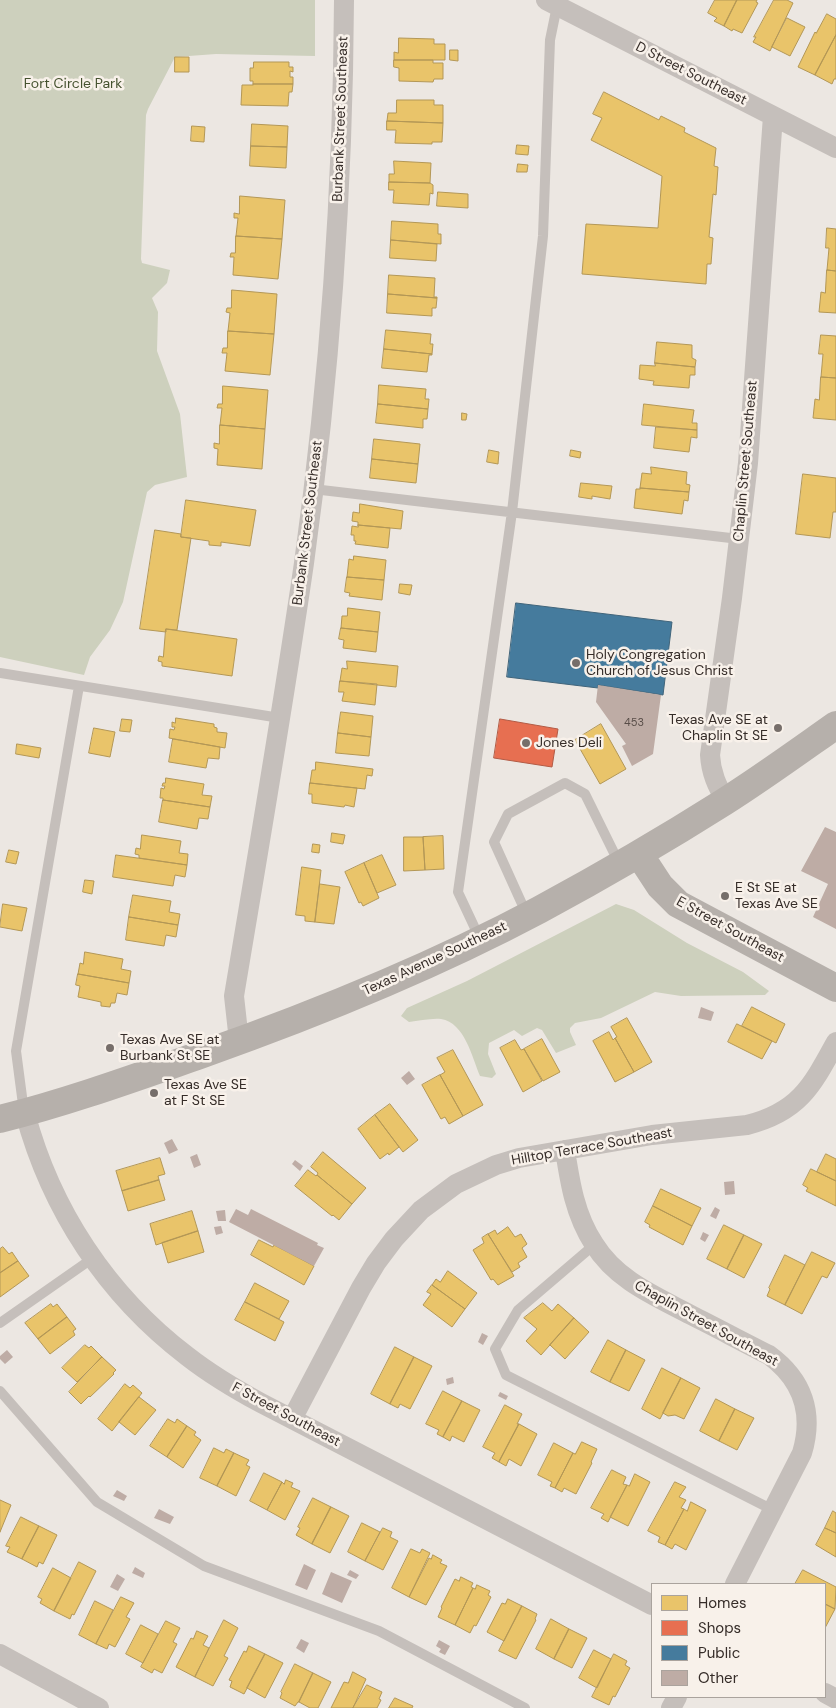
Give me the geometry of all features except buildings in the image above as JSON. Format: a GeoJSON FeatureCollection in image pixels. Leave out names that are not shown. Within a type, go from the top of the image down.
{"type":"FeatureCollection","features":[{"type":"Feature","properties":{"kind":"main road","name":"Texas Avenue Southeast"},"geometry":{"type":"LineString","coordinates":[[12,1116],[123,1082],[239,1041],[376,988],[480,939],[527,916],[629,859],[726,801],[836,725]]}},
{"type":"Feature","properties":{"kind":"main road","name":"E Street Southeast"},"geometry":{"type":"LineString","coordinates":[[629,859],[678,904],[836,988]]}},
{"type":"Feature","properties":{"kind":"street","name":"Burbank Street Southeast"},"geometry":{"type":"LineString","coordinates":[[239,1041],[234,996],[304,562],[332,310],[342,140],[344,0]]}},
{"type":"Feature","properties":{"kind":"street","name":"D Street Southeast"},"geometry":{"type":"LineString","coordinates":[[551,3],[836,148]]}},
{"type":"Feature","properties":{"kind":"street","name":"Chaplin Street Southeast"},"geometry":{"type":"LineString","coordinates":[[726,801],[715,782],[710,755],[748,463],[773,116]]}},
{"type":"Feature","properties":{"kind":"street","name":"Hilltop Terrace Southeast"},"geometry":{"type":"LineString","coordinates":[[292,1419],[360,1288],[376,1263],[394,1239],[421,1210],[456,1184],[496,1164],[519,1158],[652,1135],[747,1125],[774,1116],[786,1109],[807,1091],[836,1042]]}},
{"type":"Feature","properties":{"kind":"street","name":"F Street Southeast"},"geometry":{"type":"LineString","coordinates":[[12,1116],[37,1154],[69,1224],[93,1258],[134,1308],[187,1356],[222,1381],[292,1419],[651,1604]]}},
{"type":"Feature","properties":{"kind":"street","name":"Chaplin Street Southeast"},"geometry":{"type":"LineString","coordinates":[[565,1150],[571,1192],[580,1216],[594,1245],[613,1267],[640,1288],[769,1355],[793,1378],[803,1398],[807,1432],[802,1454],[736,1583]]}},
{"type":"Feature","properties":{"kind":"street"},"geometry":{"type":"LineString","coordinates":[[0,1654],[99,1708]]}},
{"type":"Feature","properties":{"kind":"lane"},"geometry":{"type":"LineString","coordinates":[[480,939],[458,892],[512,512],[543,236],[551,3]]}},
{"type":"Feature","properties":{"kind":"lane"},"geometry":{"type":"LineString","coordinates":[[313,489],[739,538]]}},
{"type":"Feature","properties":{"kind":"lane"},"geometry":{"type":"LineString","coordinates":[[0,673],[280,718]]}},
{"type":"Feature","properties":{"kind":"lane"},"geometry":{"type":"LineString","coordinates":[[12,1116],[16,1052],[79,686]]}},
{"type":"Feature","properties":{"kind":"lane"},"geometry":{"type":"LineString","coordinates":[[527,916],[494,842],[508,814],[565,783],[585,794],[629,859]]}},
{"type":"Feature","properties":{"kind":"lane"},"geometry":{"type":"LineString","coordinates":[[594,1245],[518,1310],[495,1349],[506,1375],[773,1510]]}},
{"type":"Feature","properties":{"kind":"lane"},"geometry":{"type":"LineString","coordinates":[[0,1323],[93,1258]]}},
{"type":"Feature","properties":{"kind":"lane"},"geometry":{"type":"LineString","coordinates":[[0,1391],[98,1502],[204,1566],[379,1631],[525,1708]]}},
{"type":"Feature","properties":{"kind":"green space","name":"Fort Circle Park"},"geometry":{"type":"Polygon","coordinates":[[[0,0],[315,0],[315,56],[216,54],[175,57],[148,109],[146,115],[141,259],[142,263],[170,270],[167,283],[152,298],[158,312],[157,351],[180,414],[187,477],[155,485],[147,492],[123,602],[110,630],[90,657],[84,675],[0,657],[0,0]]]}},
{"type":"Feature","properties":{"kind":"green space"},"geometry":{"type":"Polygon","coordinates":[[[616,904],[634,910],[687,943],[743,972],[769,991],[765,995],[681,996],[655,992],[601,1018],[575,1023],[570,1028],[570,1032],[576,1045],[556,1053],[542,1030],[537,1028],[522,1036],[514,1030],[489,1043],[488,1054],[496,1074],[492,1078],[480,1076],[467,1042],[456,1027],[449,1022],[441,1019],[429,1019],[409,1022],[401,1016],[407,1008],[467,981],[616,904]]]}},
{"type":"Feature","properties":{"kind":"place","name":"Holy Congregation Church of Jesus Christ"},"geometry":{"type":"Point","coordinates":[576,663]}},
{"type":"Feature","properties":{"kind":"place","name":"Texas Ave SE at Chaplin St SE"},"geometry":{"type":"Point","coordinates":[778,728]}},
{"type":"Feature","properties":{"kind":"place","name":"Jones Deli"},"geometry":{"type":"Point","coordinates":[526,743]}},
{"type":"Feature","properties":{"kind":"place","name":"E St SE at Texas Ave SE"},"geometry":{"type":"Point","coordinates":[725,896]}},
{"type":"Feature","properties":{"kind":"place","name":"Texas Ave SE at Burbank St SE"},"geometry":{"type":"Point","coordinates":[110,1048]}},
{"type":"Feature","properties":{"kind":"place","name":"Texas Ave SE at F St SE"},"geometry":{"type":"Point","coordinates":[154,1093]}}]}
